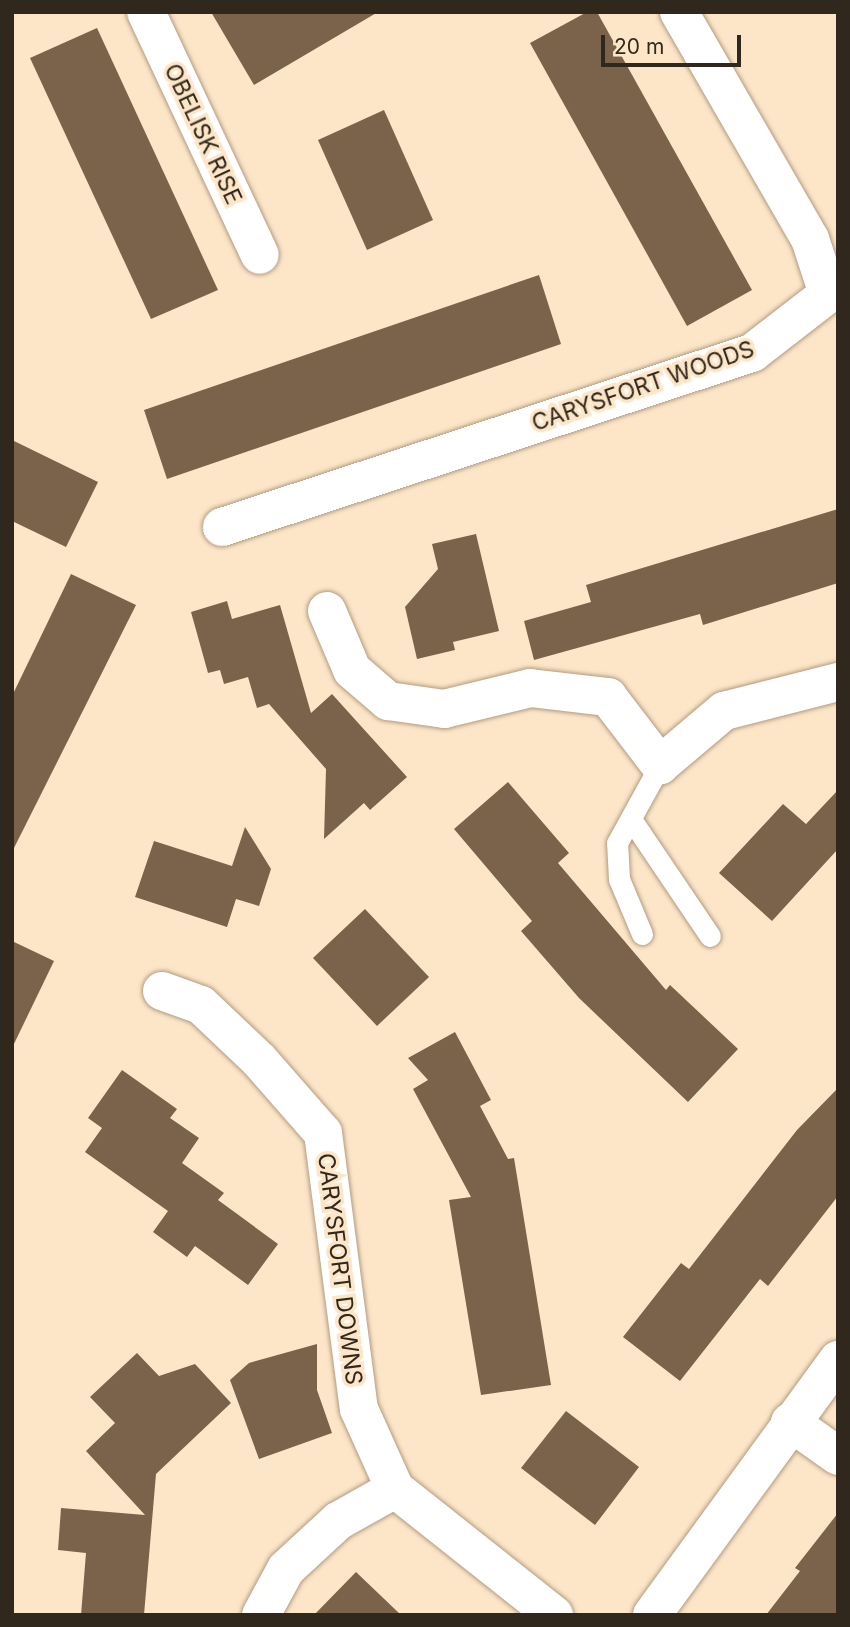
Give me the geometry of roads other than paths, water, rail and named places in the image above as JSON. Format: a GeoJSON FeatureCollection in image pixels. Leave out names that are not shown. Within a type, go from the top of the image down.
{"type":"FeatureCollection","features":[{"type":"Feature","properties":{"kind":"street","name":"OBELISK RISE"},"geometry":{"type":"LineString","coordinates":[[146,12],[260,255]]}},
{"type":"Feature","properties":{"kind":"street","name":"CARYSFORT WOODS"},"geometry":{"type":"LineString","coordinates":[[222,527],[752,353],[828,294],[810,239],[679,12]]}},
{"type":"Feature","properties":{"kind":"street"},"geometry":{"type":"LineString","coordinates":[[327,611],[352,670],[388,701],[444,709],[530,688],[608,696],[660,765],[724,711],[838,682]]}},
{"type":"Feature","properties":{"kind":"street","name":"CARYSFORT DOWNS"},"geometry":{"type":"LineString","coordinates":[[162,991],[201,1004],[259,1060],[323,1133],[359,1409],[395,1489],[554,1615]]}},
{"type":"Feature","properties":{"kind":"street"},"geometry":{"type":"LineString","coordinates":[[653,1615],[790,1422],[838,1360]]}},
{"type":"Feature","properties":{"kind":"street"},"geometry":{"type":"LineString","coordinates":[[790,1422],[838,1455]]}},
{"type":"Feature","properties":{"kind":"street"},"geometry":{"type":"LineString","coordinates":[[261,1615],[286,1569],[338,1521],[395,1489]]}},
{"type":"Feature","properties":{"kind":"lane"},"geometry":{"type":"LineString","coordinates":[[642,934],[619,879],[617,843],[660,765]]}},
{"type":"Feature","properties":{"kind":"lane"},"geometry":{"type":"LineString","coordinates":[[631,819],[710,936]]}}]}
